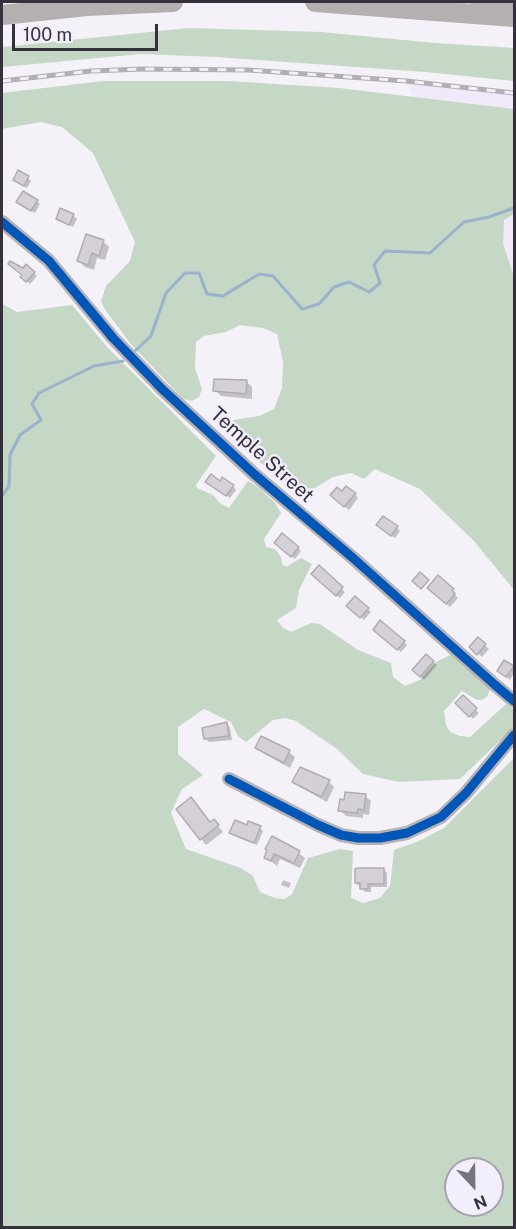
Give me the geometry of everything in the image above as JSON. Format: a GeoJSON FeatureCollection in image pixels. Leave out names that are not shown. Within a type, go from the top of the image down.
{"type":"FeatureCollection","features":[{"type":"Feature","properties":{"kind":"highway"},"geometry":{"type":"LineString","coordinates":[[2,15],[87,6],[173,2]]}},
{"type":"Feature","properties":{"kind":"highway"},"geometry":{"type":"LineString","coordinates":[[315,2],[514,17]]}},
{"type":"Feature","properties":{"kind":"highway"},"geometry":{"type":"LineString","coordinates":[[369,2],[514,2]]}},
{"type":"Feature","properties":{"kind":"street","name":"Temple Street"},"geometry":{"type":"LineString","coordinates":[[2,222],[54,266],[113,338],[162,390],[254,474],[514,700]]}},
{"type":"Feature","properties":{"kind":"street"},"geometry":{"type":"LineString","coordinates":[[229,779],[341,835],[380,838],[407,833],[441,817],[466,793],[514,735]]}},
{"type":"Feature","properties":{"kind":"shaded area"},"geometry":{"type":"Polygon","coordinates":[[[406,81],[514,93],[514,315],[406,81]]]}},
{"type":"Feature","properties":{"kind":"green space"},"geometry":{"type":"Polygon","coordinates":[[[189,28],[321,32],[514,48],[514,81],[426,72],[141,54],[2,67],[2,47],[189,28]]]}},
{"type":"Feature","properties":{"kind":"green space"},"geometry":{"type":"Polygon","coordinates":[[[103,81],[228,81],[339,88],[514,109],[514,214],[504,220],[503,244],[514,277],[514,590],[474,541],[420,489],[375,469],[364,479],[351,473],[333,477],[315,488],[298,489],[273,473],[237,443],[229,430],[233,420],[259,416],[274,409],[282,388],[283,362],[277,334],[263,328],[240,325],[226,332],[204,336],[196,342],[195,368],[202,389],[199,397],[192,401],[183,399],[130,343],[101,301],[106,286],[130,261],[135,242],[93,153],[62,127],[41,122],[2,129],[2,93],[103,81]]]}},
{"type":"Feature","properties":{"kind":"green space"},"geometry":{"type":"Polygon","coordinates":[[[2,304],[17,312],[72,305],[107,347],[216,456],[196,485],[197,488],[213,495],[229,508],[248,481],[275,503],[281,513],[264,539],[266,547],[275,549],[281,557],[282,564],[286,567],[301,558],[312,564],[299,590],[296,608],[277,620],[283,628],[291,632],[311,623],[320,624],[358,650],[391,663],[393,677],[405,686],[420,680],[436,662],[456,652],[490,689],[487,697],[481,700],[462,691],[444,711],[446,725],[450,732],[460,736],[470,737],[506,704],[514,710],[514,727],[460,779],[399,782],[363,774],[337,749],[296,721],[286,718],[273,720],[246,742],[238,736],[231,722],[204,709],[178,727],[178,754],[203,775],[182,789],[171,813],[186,849],[241,868],[253,876],[260,892],[275,898],[285,899],[292,894],[308,858],[340,849],[353,851],[351,898],[363,903],[380,898],[390,886],[394,850],[419,841],[444,828],[514,758],[514,1227],[2,1227],[2,304]]]}},
{"type":"Feature","properties":{"kind":"building"},"geometry":{"type":"Polygon","coordinates":[[[18,170],[29,176],[24,186],[13,180],[18,170]]]}},
{"type":"Feature","properties":{"kind":"building"},"geometry":{"type":"Polygon","coordinates":[[[23,191],[38,200],[31,211],[16,202],[23,191]]]}},
{"type":"Feature","properties":{"kind":"building"},"geometry":{"type":"Polygon","coordinates":[[[60,208],[74,214],[69,225],[56,219],[60,208]]]}},
{"type":"Feature","properties":{"kind":"building"},"geometry":{"type":"Polygon","coordinates":[[[86,234],[104,240],[99,256],[92,253],[88,265],[77,261],[86,234]]]}},
{"type":"Feature","properties":{"kind":"building"},"geometry":{"type":"Polygon","coordinates":[[[10,261],[23,268],[26,264],[35,272],[26,282],[20,277],[22,275],[8,264],[10,261]]]}},
{"type":"Feature","properties":{"kind":"building"},"geometry":{"type":"Polygon","coordinates":[[[214,379],[247,380],[246,394],[213,391],[214,379]]]}},
{"type":"Feature","properties":{"kind":"building"},"geometry":{"type":"Polygon","coordinates":[[[211,474],[220,481],[222,477],[234,485],[226,496],[205,482],[211,474]]]}},
{"type":"Feature","properties":{"kind":"building"},"geometry":{"type":"Polygon","coordinates":[[[346,486],[356,493],[344,507],[330,495],[337,487],[342,491],[346,486]]]}},
{"type":"Feature","properties":{"kind":"building"},"geometry":{"type":"Polygon","coordinates":[[[383,516],[398,526],[391,536],[376,525],[383,516]]]}},
{"type":"Feature","properties":{"kind":"building"},"geometry":{"type":"Polygon","coordinates":[[[282,533],[299,547],[291,557],[274,543],[282,533]]]}},
{"type":"Feature","properties":{"kind":"building"},"geometry":{"type":"Polygon","coordinates":[[[319,565],[343,587],[336,596],[311,574],[319,565]]]}},
{"type":"Feature","properties":{"kind":"building"},"geometry":{"type":"Polygon","coordinates":[[[420,572],[429,580],[421,589],[412,581],[420,572]]]}},
{"type":"Feature","properties":{"kind":"building"},"geometry":{"type":"Polygon","coordinates":[[[438,575],[454,589],[452,591],[455,594],[446,604],[427,588],[438,575]]]}},
{"type":"Feature","properties":{"kind":"building"},"geometry":{"type":"Polygon","coordinates":[[[355,596],[369,608],[360,618],[346,606],[355,596]]]}},
{"type":"Feature","properties":{"kind":"building"},"geometry":{"type":"Polygon","coordinates":[[[380,620],[405,641],[397,650],[373,630],[380,620]]]}},
{"type":"Feature","properties":{"kind":"building"},"geometry":{"type":"Polygon","coordinates":[[[478,637],[486,644],[477,655],[469,647],[478,637]]]}},
{"type":"Feature","properties":{"kind":"building"},"geometry":{"type":"Polygon","coordinates":[[[426,654],[434,661],[420,677],[412,670],[426,654]]]}},
{"type":"Feature","properties":{"kind":"building"},"geometry":{"type":"Polygon","coordinates":[[[504,660],[514,666],[506,677],[497,671],[504,660]]]}},
{"type":"Feature","properties":{"kind":"building"},"geometry":{"type":"Polygon","coordinates":[[[463,695],[477,708],[469,717],[455,703],[463,695]]]}},
{"type":"Feature","properties":{"kind":"building"},"geometry":{"type":"Polygon","coordinates":[[[227,722],[229,736],[204,739],[202,728],[227,722]]]}},
{"type":"Feature","properties":{"kind":"building"},"geometry":{"type":"Polygon","coordinates":[[[261,736],[290,750],[284,763],[255,748],[261,736]]]}},
{"type":"Feature","properties":{"kind":"building"},"geometry":{"type":"Polygon","coordinates":[[[300,767],[330,780],[321,797],[292,782],[300,767]]]}},
{"type":"Feature","properties":{"kind":"building"},"geometry":{"type":"Polygon","coordinates":[[[345,792],[366,794],[364,810],[358,809],[357,813],[338,811],[340,799],[344,800],[345,792]]]}},
{"type":"Feature","properties":{"kind":"building"},"geometry":{"type":"Polygon","coordinates":[[[191,797],[210,822],[214,819],[219,825],[200,840],[176,809],[191,797]]]}},
{"type":"Feature","properties":{"kind":"building"},"geometry":{"type":"Polygon","coordinates":[[[235,820],[247,825],[248,821],[261,826],[254,843],[229,833],[235,820]]]}},
{"type":"Feature","properties":{"kind":"building"},"geometry":{"type":"Polygon","coordinates":[[[272,836],[300,851],[294,863],[274,854],[271,861],[264,858],[267,850],[265,849],[272,836]]]}},
{"type":"Feature","properties":{"kind":"building"},"geometry":{"type":"Polygon","coordinates":[[[384,868],[384,884],[368,884],[368,889],[360,889],[360,883],[355,883],[355,869],[384,868]]]}},
{"type":"Feature","properties":{"kind":"waterway"},"geometry":{"type":"LineString","coordinates":[[135,351],[151,336],[166,293],[185,273],[199,273],[207,294],[223,296],[259,274],[273,276],[302,309],[319,304],[334,287],[349,282],[369,292],[380,283],[374,265],[385,251],[430,253],[464,222],[489,217],[514,208]]}},
{"type":"Feature","properties":{"kind":"waterway"},"geometry":{"type":"LineString","coordinates":[[2,496],[9,486],[10,455],[20,435],[41,420],[32,404],[39,393],[94,366],[123,361]]}},
{"type":"Feature","properties":{"kind":"railway"},"geometry":{"type":"LineString","coordinates":[[2,81],[91,71],[248,70],[406,81],[514,93]]}},
{"type":"Feature","properties":{"kind":"cycle path"},"geometry":{"type":"LineString","coordinates":[[2,222],[49,261],[113,338],[162,389],[254,474],[353,558],[514,701]]}},
{"type":"Feature","properties":{"kind":"cycle path"},"geometry":{"type":"LineString","coordinates":[[229,779],[341,835],[380,838],[407,833],[441,817],[466,793],[514,735]]}}]}
